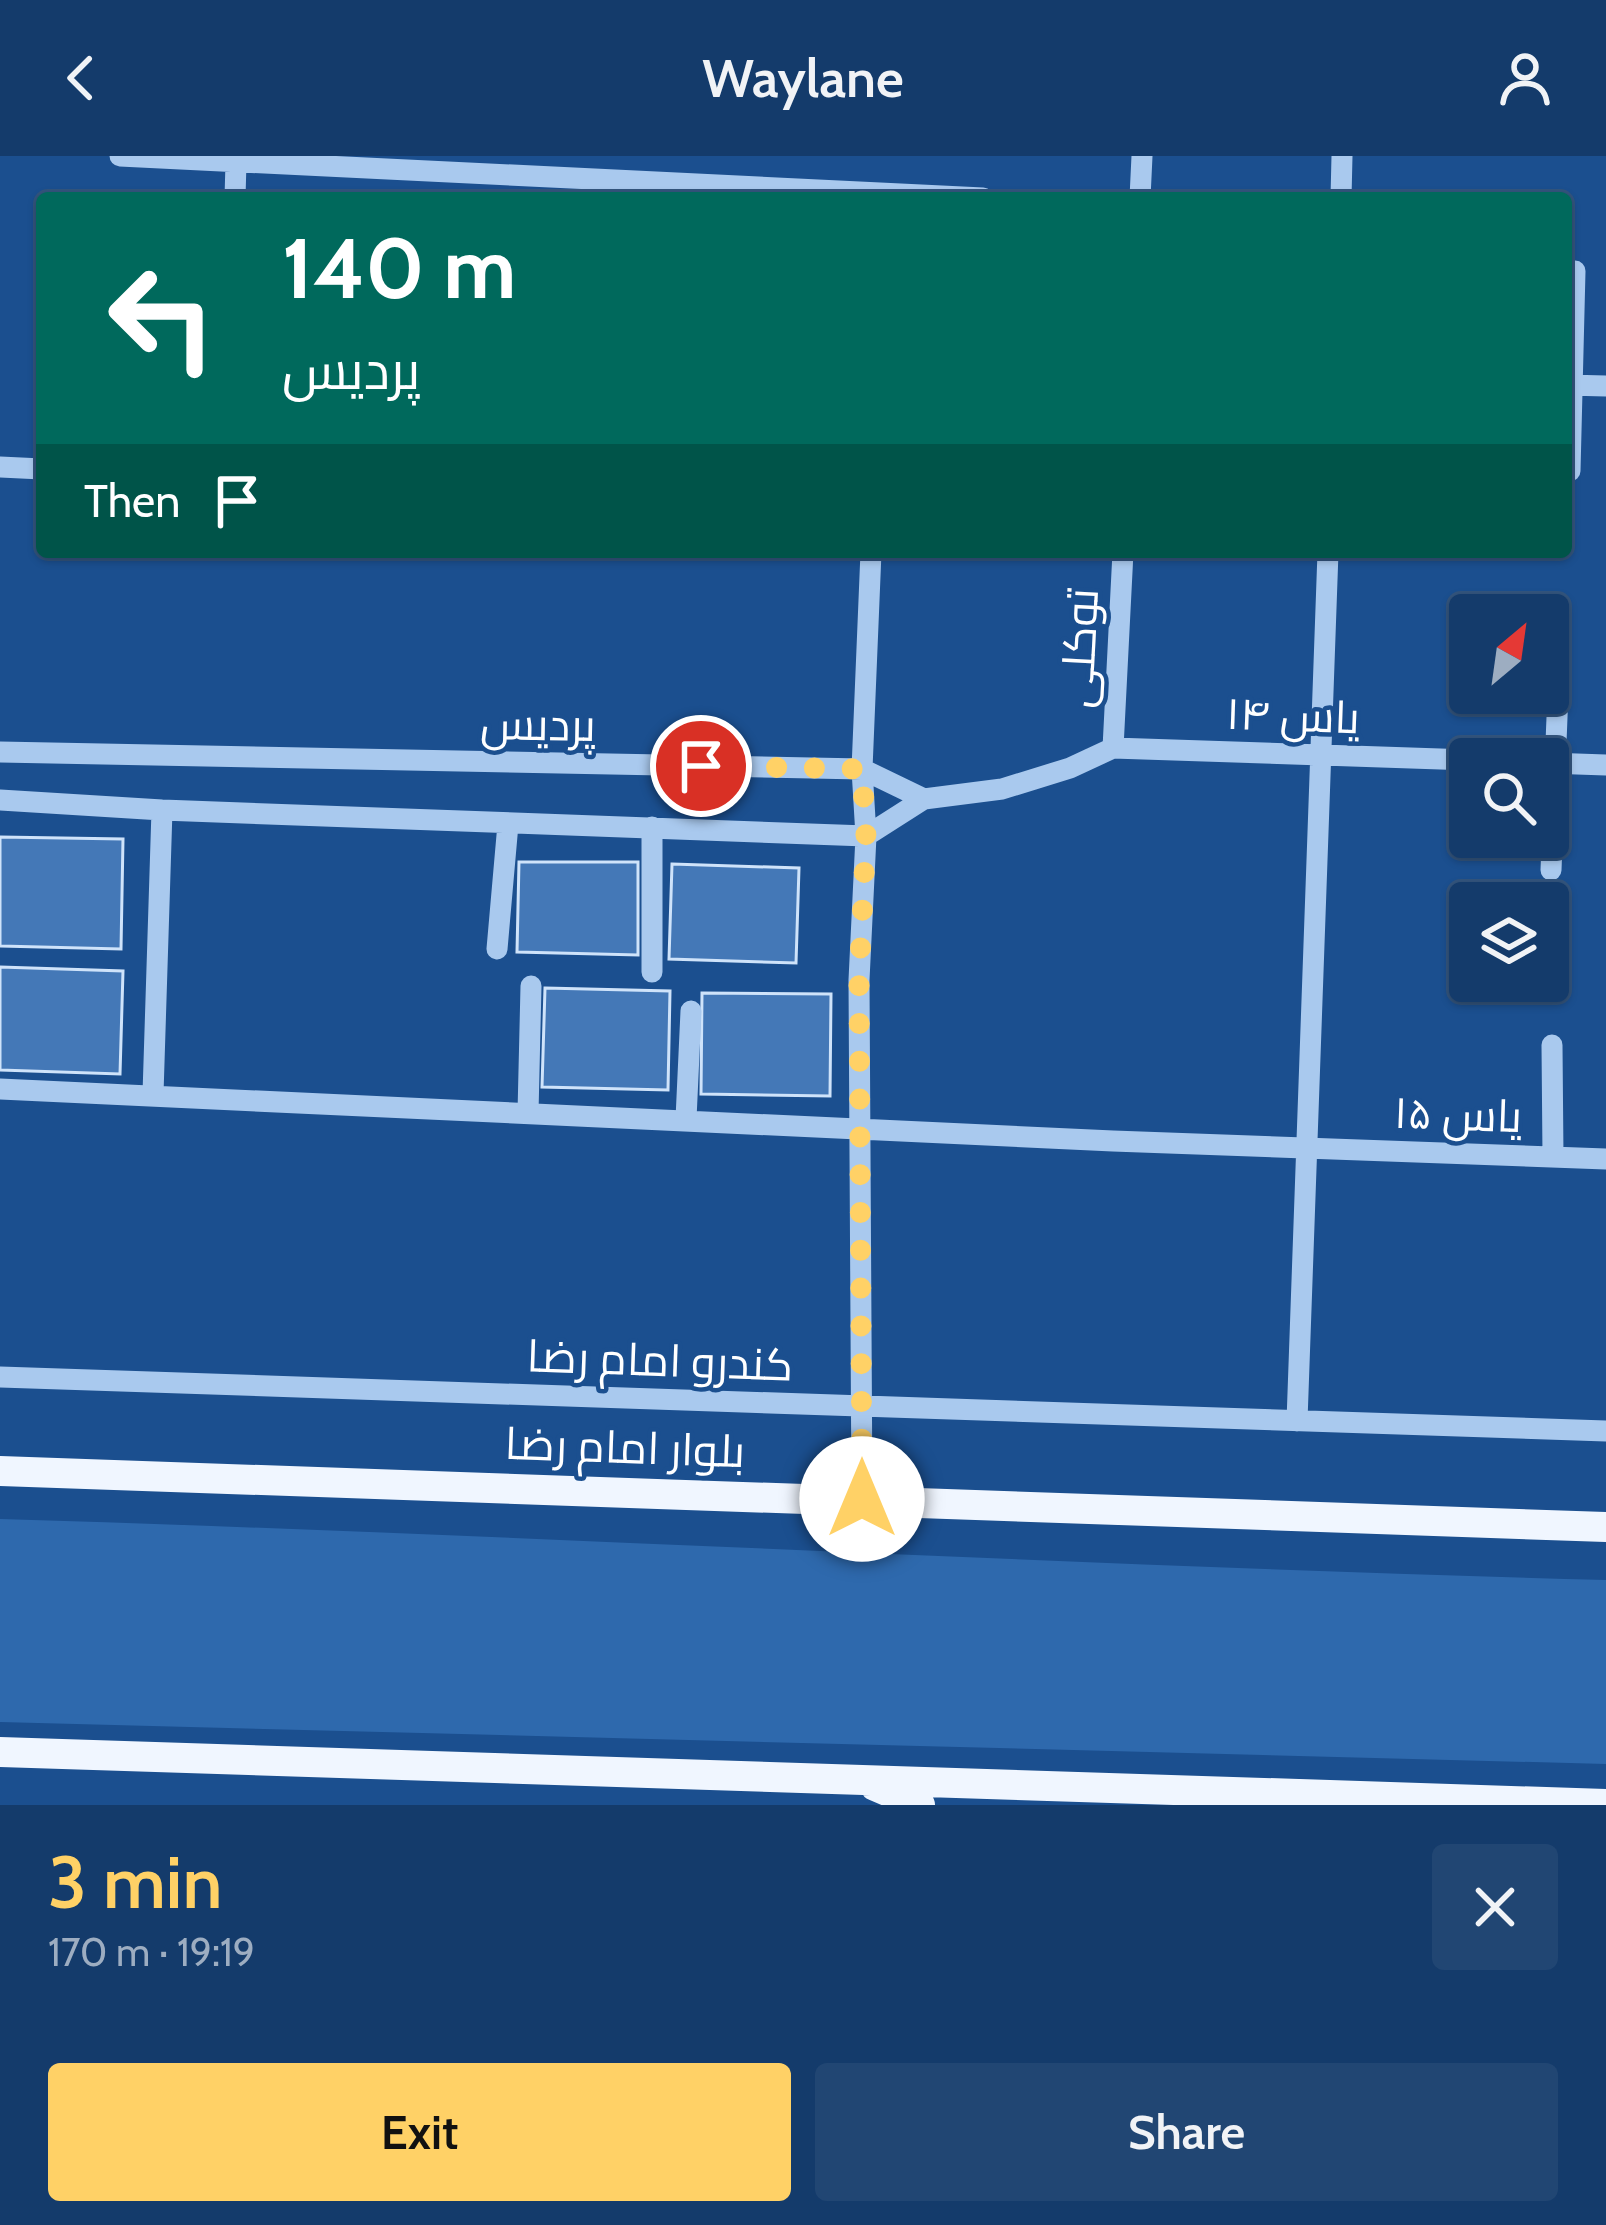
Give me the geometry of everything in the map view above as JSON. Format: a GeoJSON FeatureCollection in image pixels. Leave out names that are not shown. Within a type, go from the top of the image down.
{"type":"FeatureCollection","features":[{"type":"Feature","properties":{"kind":"main road","name":"بلوار امام رضا"},"geometry":{"type":"LineString","coordinates":[[0,1471],[1606,1527]]}},
{"type":"Feature","properties":{"kind":"main road"},"geometry":{"type":"LineString","coordinates":[[0,1752],[1606,1804]]}},
{"type":"Feature","properties":{"kind":"main road"},"geometry":{"type":"LineString","coordinates":[[853,1777],[920,1805]]}},
{"type":"Feature","properties":{"kind":"street"},"geometry":{"type":"LineString","coordinates":[[120,156],[474,165],[839,192]]}},
{"type":"Feature","properties":{"kind":"street"},"geometry":{"type":"LineString","coordinates":[[1141,192],[1142,156]]}},
{"type":"Feature","properties":{"kind":"street"},"geometry":{"type":"LineString","coordinates":[[1341,192],[1342,156]]}},
{"type":"Feature","properties":{"kind":"street"},"geometry":{"type":"LineString","coordinates":[[235,192],[236,162]]}},
{"type":"Feature","properties":{"kind":"street"},"geometry":{"type":"LineString","coordinates":[[1572,328],[1575,272]]}},
{"type":"Feature","properties":{"kind":"street"},"geometry":{"type":"LineString","coordinates":[[1572,385],[1606,386]]}},
{"type":"Feature","properties":{"kind":"street"},"geometry":{"type":"LineString","coordinates":[[0,467],[36,469]]}},
{"type":"Feature","properties":{"kind":"street"},"geometry":{"type":"LineString","coordinates":[[862,1499],[859,980],[871,558]]}},
{"type":"Feature","properties":{"kind":"street","name":"توکلی"},"geometry":{"type":"LineString","coordinates":[[1113,748],[1123,558]]}},
{"type":"Feature","properties":{"kind":"street"},"geometry":{"type":"LineString","coordinates":[[1297,1420],[1328,558]]}},
{"type":"Feature","properties":{"kind":"street"},"geometry":{"type":"LineString","coordinates":[[0,800],[866,836],[924,799],[1002,789],[1070,768],[1113,748]]}},
{"type":"Feature","properties":{"kind":"street","name":"یاس ۱۴"},"geometry":{"type":"LineString","coordinates":[[1113,748],[1449,759]]}},
{"type":"Feature","properties":{"kind":"street","name":"پردیس"},"geometry":{"type":"LineString","coordinates":[[0,752],[862,769],[924,799]]}},
{"type":"Feature","properties":{"kind":"street"},"geometry":{"type":"LineString","coordinates":[[1569,763],[1606,764]]}},
{"type":"Feature","properties":{"kind":"street"},"geometry":{"type":"LineString","coordinates":[[153,1094],[162,810]]}},
{"type":"Feature","properties":{"kind":"street"},"geometry":{"type":"LineString","coordinates":[[497,949],[508,824]]}},
{"type":"Feature","properties":{"kind":"street"},"geometry":{"type":"LineString","coordinates":[[652,827],[652,973]]}},
{"type":"Feature","properties":{"kind":"street"},"geometry":{"type":"LineString","coordinates":[[1551,858],[1551,870]]}},
{"type":"Feature","properties":{"kind":"street"},"geometry":{"type":"LineString","coordinates":[[528,1113],[531,986]]}},
{"type":"Feature","properties":{"kind":"street"},"geometry":{"type":"LineString","coordinates":[[686,1119],[692,1010]]}},
{"type":"Feature","properties":{"kind":"street"},"geometry":{"type":"LineString","coordinates":[[1552,1045],[1552,1156]]}},
{"type":"Feature","properties":{"kind":"street","name":"یاس ۱۵"},"geometry":{"type":"LineString","coordinates":[[0,1089],[1606,1159]]}},
{"type":"Feature","properties":{"kind":"street","name":"کندرو امام رضا"},"geometry":{"type":"LineString","coordinates":[[0,1377],[1606,1431]]}},
{"type":"Feature","properties":{"kind":"shaded area"},"geometry":{"type":"Polygon","coordinates":[[[0,1519],[1606,1580],[1606,1764],[0,1722],[0,1519]]]}},
{"type":"Feature","properties":{"kind":"building"},"geometry":{"type":"Polygon","coordinates":[[[0,837],[123,839],[121,949],[0,946],[0,837]]]}},
{"type":"Feature","properties":{"kind":"building"},"geometry":{"type":"Polygon","coordinates":[[[519,862],[638,862],[638,955],[517,952],[519,862]]]}},
{"type":"Feature","properties":{"kind":"building"},"geometry":{"type":"Polygon","coordinates":[[[672,864],[799,868],[796,963],[669,959],[672,864]]]}},
{"type":"Feature","properties":{"kind":"building"},"geometry":{"type":"Polygon","coordinates":[[[0,967],[123,971],[120,1074],[0,1070],[0,967]]]}},
{"type":"Feature","properties":{"kind":"building"},"geometry":{"type":"Polygon","coordinates":[[[545,988],[670,991],[668,1090],[542,1087],[545,988]]]}},
{"type":"Feature","properties":{"kind":"building"},"geometry":{"type":"Polygon","coordinates":[[[702,993],[831,994],[830,1096],[701,1094],[702,993]]]}},
{"type":"Feature","properties":{"kind":"route"},"geometry":{"type":"LineString","coordinates":[[701,766],[862,769],[866,836],[859,980],[862,1499]]}}]}
